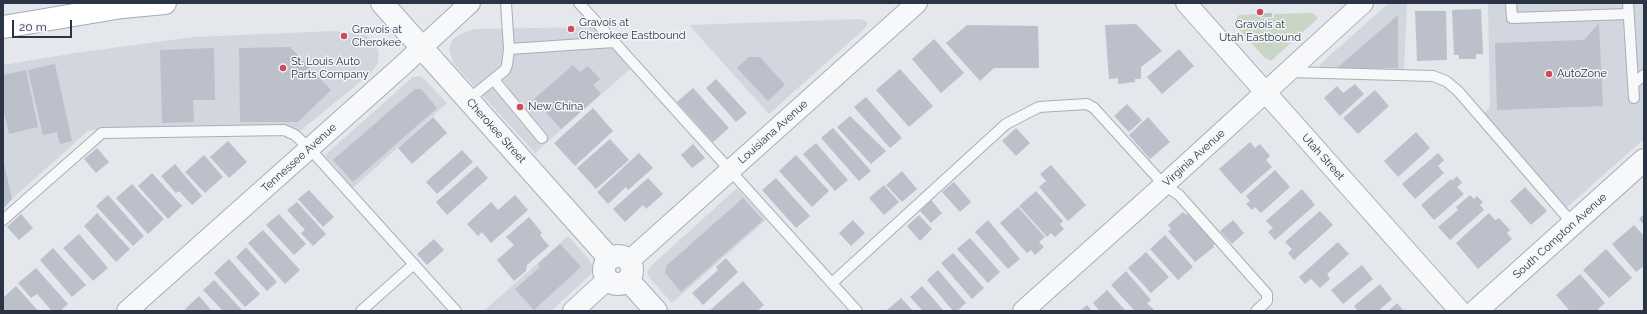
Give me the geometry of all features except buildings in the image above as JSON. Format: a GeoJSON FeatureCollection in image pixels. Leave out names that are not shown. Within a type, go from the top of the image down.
{"type":"FeatureCollection","features":[{"type":"Feature","properties":{"kind":"main road"},"geometry":{"type":"LineString","coordinates":[[3,27],[115,8],[165,3]]}},
{"type":"Feature","properties":{"kind":"street","name":"Cherokee Street"},"geometry":{"type":"LineString","coordinates":[[382,3],[656,311]]}},
{"type":"Feature","properties":{"kind":"street","name":"Tennessee Avenue"},"geometry":{"type":"LineString","coordinates":[[127,311],[310,149],[470,3]]}},
{"type":"Feature","properties":{"kind":"street","name":"Louisiana Avenue"},"geometry":{"type":"LineString","coordinates":[[573,311],[917,3]]}},
{"type":"Feature","properties":{"kind":"street","name":"Utah Street"},"geometry":{"type":"LineString","coordinates":[[1186,3],[1460,311]]}},
{"type":"Feature","properties":{"kind":"street","name":"Virginia Avenue"},"geometry":{"type":"LineString","coordinates":[[1023,311],[1164,185],[1363,3]]}},
{"type":"Feature","properties":{"kind":"street","name":"South Compton Avenue"},"geometry":{"type":"LineString","coordinates":[[1476,311],[1644,160]]}},
{"type":"Feature","properties":{"kind":"lane"},"geometry":{"type":"LineString","coordinates":[[468,100],[494,80],[505,70],[508,65],[509,49],[506,3]]}},
{"type":"Feature","properties":{"kind":"lane"},"geometry":{"type":"LineString","coordinates":[[579,3],[857,311]]}},
{"type":"Feature","properties":{"kind":"lane"},"geometry":{"type":"LineString","coordinates":[[1511,3],[1512,18],[1628,14]]}},
{"type":"Feature","properties":{"kind":"lane"},"geometry":{"type":"LineString","coordinates":[[1628,3],[1634,98]]}},
{"type":"Feature","properties":{"kind":"lane"},"geometry":{"type":"LineString","coordinates":[[509,49],[614,42]]}},
{"type":"Feature","properties":{"kind":"lane"},"geometry":{"type":"LineString","coordinates":[[1287,72],[1433,76],[1446,81],[1458,91],[1573,224]]}},
{"type":"Feature","properties":{"kind":"lane"},"geometry":{"type":"LineString","coordinates":[[1634,84],[1644,75]]}},
{"type":"Feature","properties":{"kind":"lane"},"geometry":{"type":"LineString","coordinates":[[494,80],[542,138]]}},
{"type":"Feature","properties":{"kind":"lane"},"geometry":{"type":"LineString","coordinates":[[832,283],[1006,124],[1039,107],[1086,104],[1094,108],[1164,185],[1180,195],[1268,294],[1267,301],[1256,311]]}},
{"type":"Feature","properties":{"kind":"lane"},"geometry":{"type":"LineString","coordinates":[[3,220],[102,133],[284,130],[295,135],[310,149],[456,311]]}},
{"type":"Feature","properties":{"kind":"lane"},"geometry":{"type":"LineString","coordinates":[[361,311],[414,264]]}},
{"type":"Feature","properties":{"kind":"shaded area"},"geometry":{"type":"Polygon","coordinates":[[[1389,3],[1407,3],[1404,72],[1324,70],[1319,65],[1389,3]]]}},
{"type":"Feature","properties":{"kind":"shaded area"},"geometry":{"type":"Polygon","coordinates":[[[1488,3],[1644,3],[1644,139],[1565,209],[1483,114],[1490,108],[1488,3]]]}},
{"type":"Feature","properties":{"kind":"shaded area"},"geometry":{"type":"Polygon","coordinates":[[[861,19],[867,22],[867,26],[769,114],[689,25],[861,19]]]}},
{"type":"Feature","properties":{"kind":"shaded area"},"geometry":{"type":"Polygon","coordinates":[[[594,27],[630,69],[535,153],[454,64],[449,50],[452,40],[460,34],[474,29],[594,27]]]}},
{"type":"Feature","properties":{"kind":"shaded area"},"geometry":{"type":"Polygon","coordinates":[[[335,31],[366,35],[374,42],[379,52],[378,63],[370,74],[300,131],[292,128],[89,130],[3,207],[3,65],[75,53],[194,37],[335,31]]]}},
{"type":"Feature","properties":{"kind":"shaded area"},"geometry":{"type":"Polygon","coordinates":[[[421,76],[447,103],[353,188],[325,155],[413,77],[421,76]]]}},
{"type":"Feature","properties":{"kind":"shaded area"},"geometry":{"type":"Polygon","coordinates":[[[737,188],[766,220],[672,303],[649,277],[647,272],[651,266],[737,188]]]}},
{"type":"Feature","properties":{"kind":"shaded area"},"geometry":{"type":"Polygon","coordinates":[[[568,236],[589,259],[593,269],[591,274],[551,311],[484,311],[568,236]]]}},
{"type":"Feature","properties":{"kind":"green space"},"geometry":{"type":"Polygon","coordinates":[[[1312,13],[1318,17],[1316,20],[1271,61],[1265,58],[1235,25],[1234,21],[1239,15],[1260,14],[1260,18],[1274,18],[1274,14],[1312,13]]]}},
{"type":"Feature","properties":{"kind":"place","name":"Gravois at Utah Eastbound"},"geometry":{"type":"Point","coordinates":[1260,12]}},
{"type":"Feature","properties":{"kind":"place","name":"Gravois at Cherokee Eastbound"},"geometry":{"type":"Point","coordinates":[571,29]}},
{"type":"Feature","properties":{"kind":"place","name":"Gravois at Cherokee"},"geometry":{"type":"Point","coordinates":[344,36]}},
{"type":"Feature","properties":{"kind":"place","name":"St. Louis Auto Parts Company"},"geometry":{"type":"Point","coordinates":[283,68]}},
{"type":"Feature","properties":{"kind":"place","name":"AutoZone"},"geometry":{"type":"Point","coordinates":[1549,74]}},
{"type":"Feature","properties":{"kind":"place","name":"New China"},"geometry":{"type":"Point","coordinates":[520,107]}}]}
